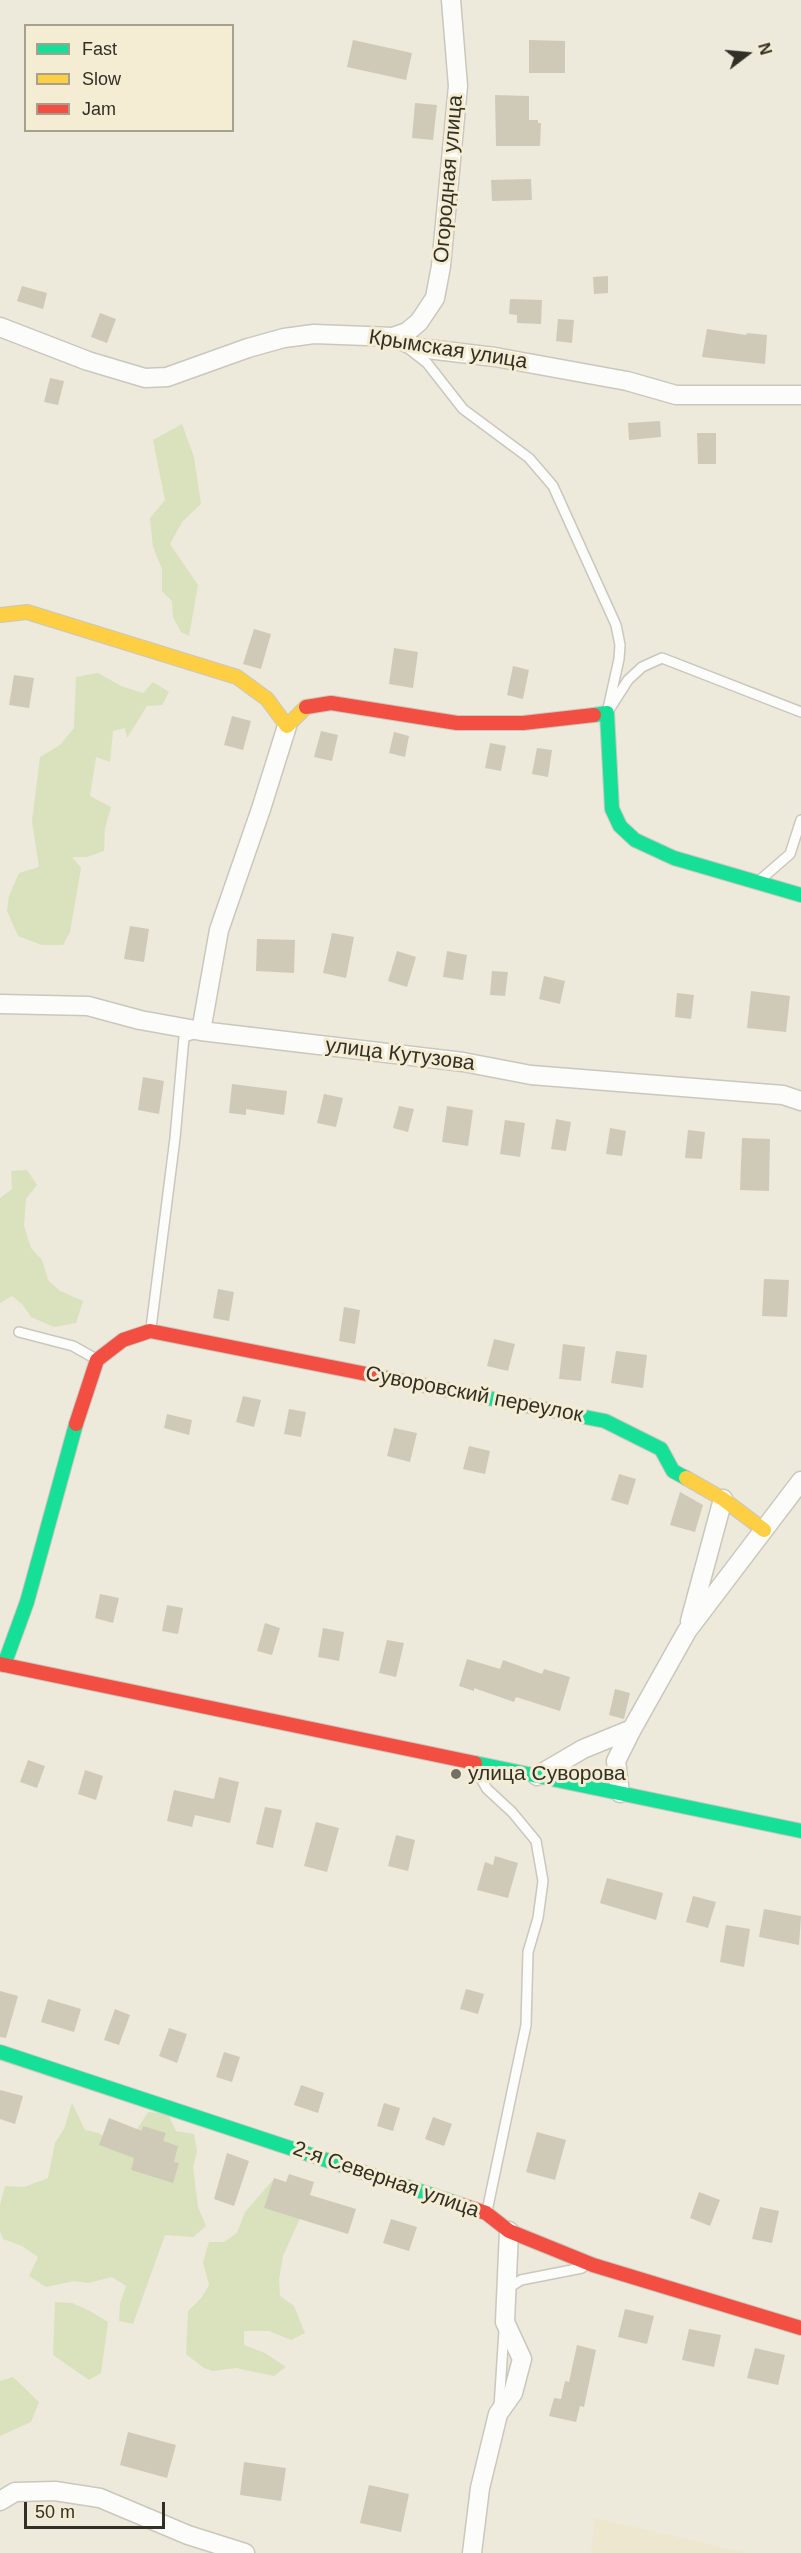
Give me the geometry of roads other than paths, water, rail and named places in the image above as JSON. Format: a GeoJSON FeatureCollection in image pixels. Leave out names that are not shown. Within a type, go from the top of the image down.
{"type":"FeatureCollection","features":[{"type":"Feature","properties":{"kind":"street","name":"Огородная улица"},"geometry":{"type":"LineString","coordinates":[[393,337],[407,332],[420,322],[435,298],[441,266],[458,86],[451,0]]}},
{"type":"Feature","properties":{"kind":"street","name":"Крымская улица"},"geometry":{"type":"LineString","coordinates":[[0,327],[88,361],[145,378],[167,377],[248,348],[284,338],[314,334],[393,337],[418,348],[495,357],[616,379],[676,395],[801,395]]}},
{"type":"Feature","properties":{"kind":"street"},"geometry":{"type":"LineString","coordinates":[[0,615],[27,612],[237,677],[267,699],[287,726]]}},
{"type":"Feature","properties":{"kind":"street"},"geometry":{"type":"LineString","coordinates":[[201,1031],[219,930],[287,726],[306,707],[331,703],[457,723],[523,723],[607,713],[612,809],[620,826],[635,840],[674,858],[801,895]]}},
{"type":"Feature","properties":{"kind":"street","name":"улица Кутузова"},"geometry":{"type":"LineString","coordinates":[[0,1004],[88,1006],[140,1020],[201,1031],[463,1062],[531,1075],[783,1095],[801,1101]]}},
{"type":"Feature","properties":{"kind":"street"},"geometry":{"type":"LineString","coordinates":[[150,1331],[123,1340],[97,1360],[72,1435],[27,1602],[2,1665],[801,1831]]}},
{"type":"Feature","properties":{"kind":"street","name":"Суворовский переулок"},"geometry":{"type":"LineString","coordinates":[[150,1331],[605,1421],[661,1449],[673,1471],[723,1499],[764,1530]]}},
{"type":"Feature","properties":{"kind":"street"},"geometry":{"type":"LineString","coordinates":[[620,1793],[616,1761],[687,1631],[801,1481]]}},
{"type":"Feature","properties":{"kind":"street"},"geometry":{"type":"LineString","coordinates":[[687,1631],[723,1499]]}},
{"type":"Feature","properties":{"kind":"street"},"geometry":{"type":"LineString","coordinates":[[537,1776],[583,1749],[632,1729]]}},
{"type":"Feature","properties":{"kind":"street","name":"2-я Северная улица"},"geometry":{"type":"LineString","coordinates":[[0,2052],[486,2213],[508,2231],[593,2265],[801,2328]]}},
{"type":"Feature","properties":{"kind":"street"},"geometry":{"type":"LineString","coordinates":[[472,2553],[480,2488],[498,2414],[513,2392],[522,2359],[505,2322],[508,2231]]}},
{"type":"Feature","properties":{"kind":"street"},"geometry":{"type":"LineString","coordinates":[[7,2496],[55,2491],[100,2498],[188,2535],[245,2553]]}},
{"type":"Feature","properties":{"kind":"lane"},"geometry":{"type":"LineString","coordinates":[[393,337],[427,363],[463,409],[529,458],[553,486],[616,625],[620,645],[619,659],[607,713]]}},
{"type":"Feature","properties":{"kind":"lane"},"geometry":{"type":"LineString","coordinates":[[607,713],[628,680],[642,667],[662,658],[801,712]]}},
{"type":"Feature","properties":{"kind":"lane"},"geometry":{"type":"LineString","coordinates":[[759,881],[790,854],[801,820]]}},
{"type":"Feature","properties":{"kind":"lane"},"geometry":{"type":"LineString","coordinates":[[150,1331],[175,1138],[184,1037],[201,1031]]}},
{"type":"Feature","properties":{"kind":"lane"},"geometry":{"type":"LineString","coordinates":[[19,1332],[73,1346],[97,1360]]}},
{"type":"Feature","properties":{"kind":"lane"},"geometry":{"type":"LineString","coordinates":[[472,1763],[487,1789],[512,1812],[536,1841],[543,1881],[538,1918],[528,1952],[525,2025],[486,2213]]}},
{"type":"Feature","properties":{"kind":"lane"},"geometry":{"type":"LineString","coordinates":[[505,2291],[521,2280],[593,2265]]}},
{"type":"Feature","properties":{"kind":"place","name":"улица Суворова"},"geometry":{"type":"Point","coordinates":[456,1774]}}]}
